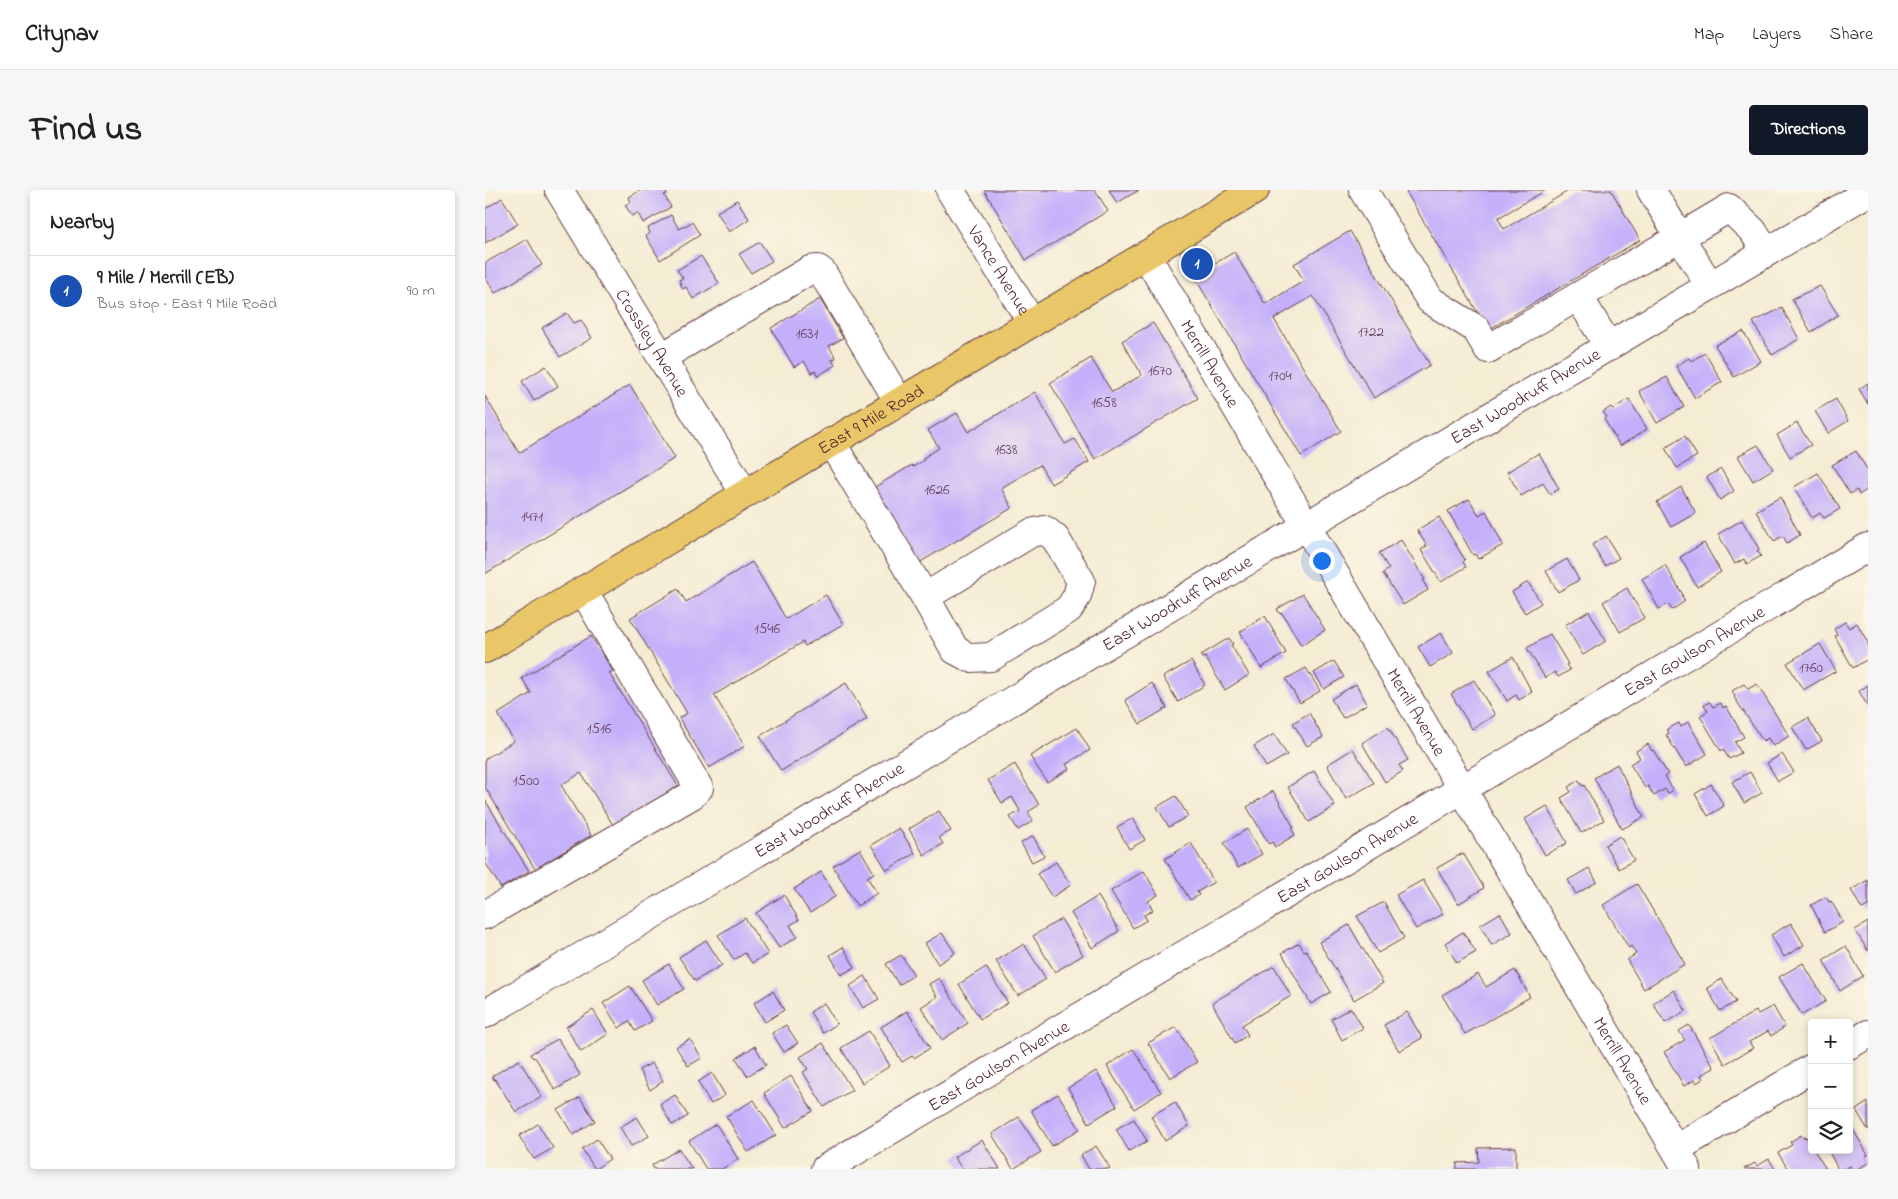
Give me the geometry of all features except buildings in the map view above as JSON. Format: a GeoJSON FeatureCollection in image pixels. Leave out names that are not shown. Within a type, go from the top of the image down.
{"type":"FeatureCollection","features":[{"type":"Feature","properties":{"kind":"main road","name":"East 9 Mile Road"},"geometry":{"type":"LineString","coordinates":[[485,649],[1255,190]]}},
{"type":"Feature","properties":{"kind":"street","name":"Crossley Avenue"},"geometry":{"type":"LineString","coordinates":[[559,190],[745,494]]}},
{"type":"Feature","properties":{"kind":"street","name":"Vance Avenue"},"geometry":{"type":"LineString","coordinates":[[950,190],[1032,324]]}},
{"type":"Feature","properties":{"kind":"street"},"geometry":{"type":"LineString","coordinates":[[1363,190],[1430,300],[1476,329],[1488,350],[1680,237],[1724,199],[1753,231],[1766,252]]}},
{"type":"Feature","properties":{"kind":"street"},"geometry":{"type":"LineString","coordinates":[[1651,190],[1710,286]]}},
{"type":"Feature","properties":{"kind":"street","name":"East Woodruff Avenue"},"geometry":{"type":"LineString","coordinates":[[485,1014],[1868,192]]}},
{"type":"Feature","properties":{"kind":"street","name":"Merrill Avenue"},"geometry":{"type":"LineString","coordinates":[[1146,256],[1307,524],[1681,1159]]}},
{"type":"Feature","properties":{"kind":"street"},"geometry":{"type":"LineString","coordinates":[[662,357],[811,270],[818,269],[822,272],[899,402]]}},
{"type":"Feature","properties":{"kind":"street"},"geometry":{"type":"LineString","coordinates":[[1579,296],[1609,347]]}},
{"type":"Feature","properties":{"kind":"street"},"geometry":{"type":"LineString","coordinates":[[831,442],[955,650],[970,658],[991,657],[1069,609],[1077,596],[1081,581],[1055,538],[1045,530],[1031,533],[925,597]]}},
{"type":"Feature","properties":{"kind":"street","name":"East Goulson Avenue"},"geometry":{"type":"LineString","coordinates":[[825,1169],[1868,547]]}},
{"type":"Feature","properties":{"kind":"street"},"geometry":{"type":"LineString","coordinates":[[485,914],[693,795],[699,788],[583,590]]}},
{"type":"Feature","properties":{"kind":"street"},"geometry":{"type":"LineString","coordinates":[[1853,1043],[1868,1034]]}},
{"type":"Feature","properties":{"kind":"street"},"geometry":{"type":"LineString","coordinates":[[1681,1159],[1808,1071]]}},
{"type":"Feature","properties":{"kind":"place","name":"9 Mile / Merrill (EB)"},"geometry":{"type":"Point","coordinates":[1197,264]}}]}
